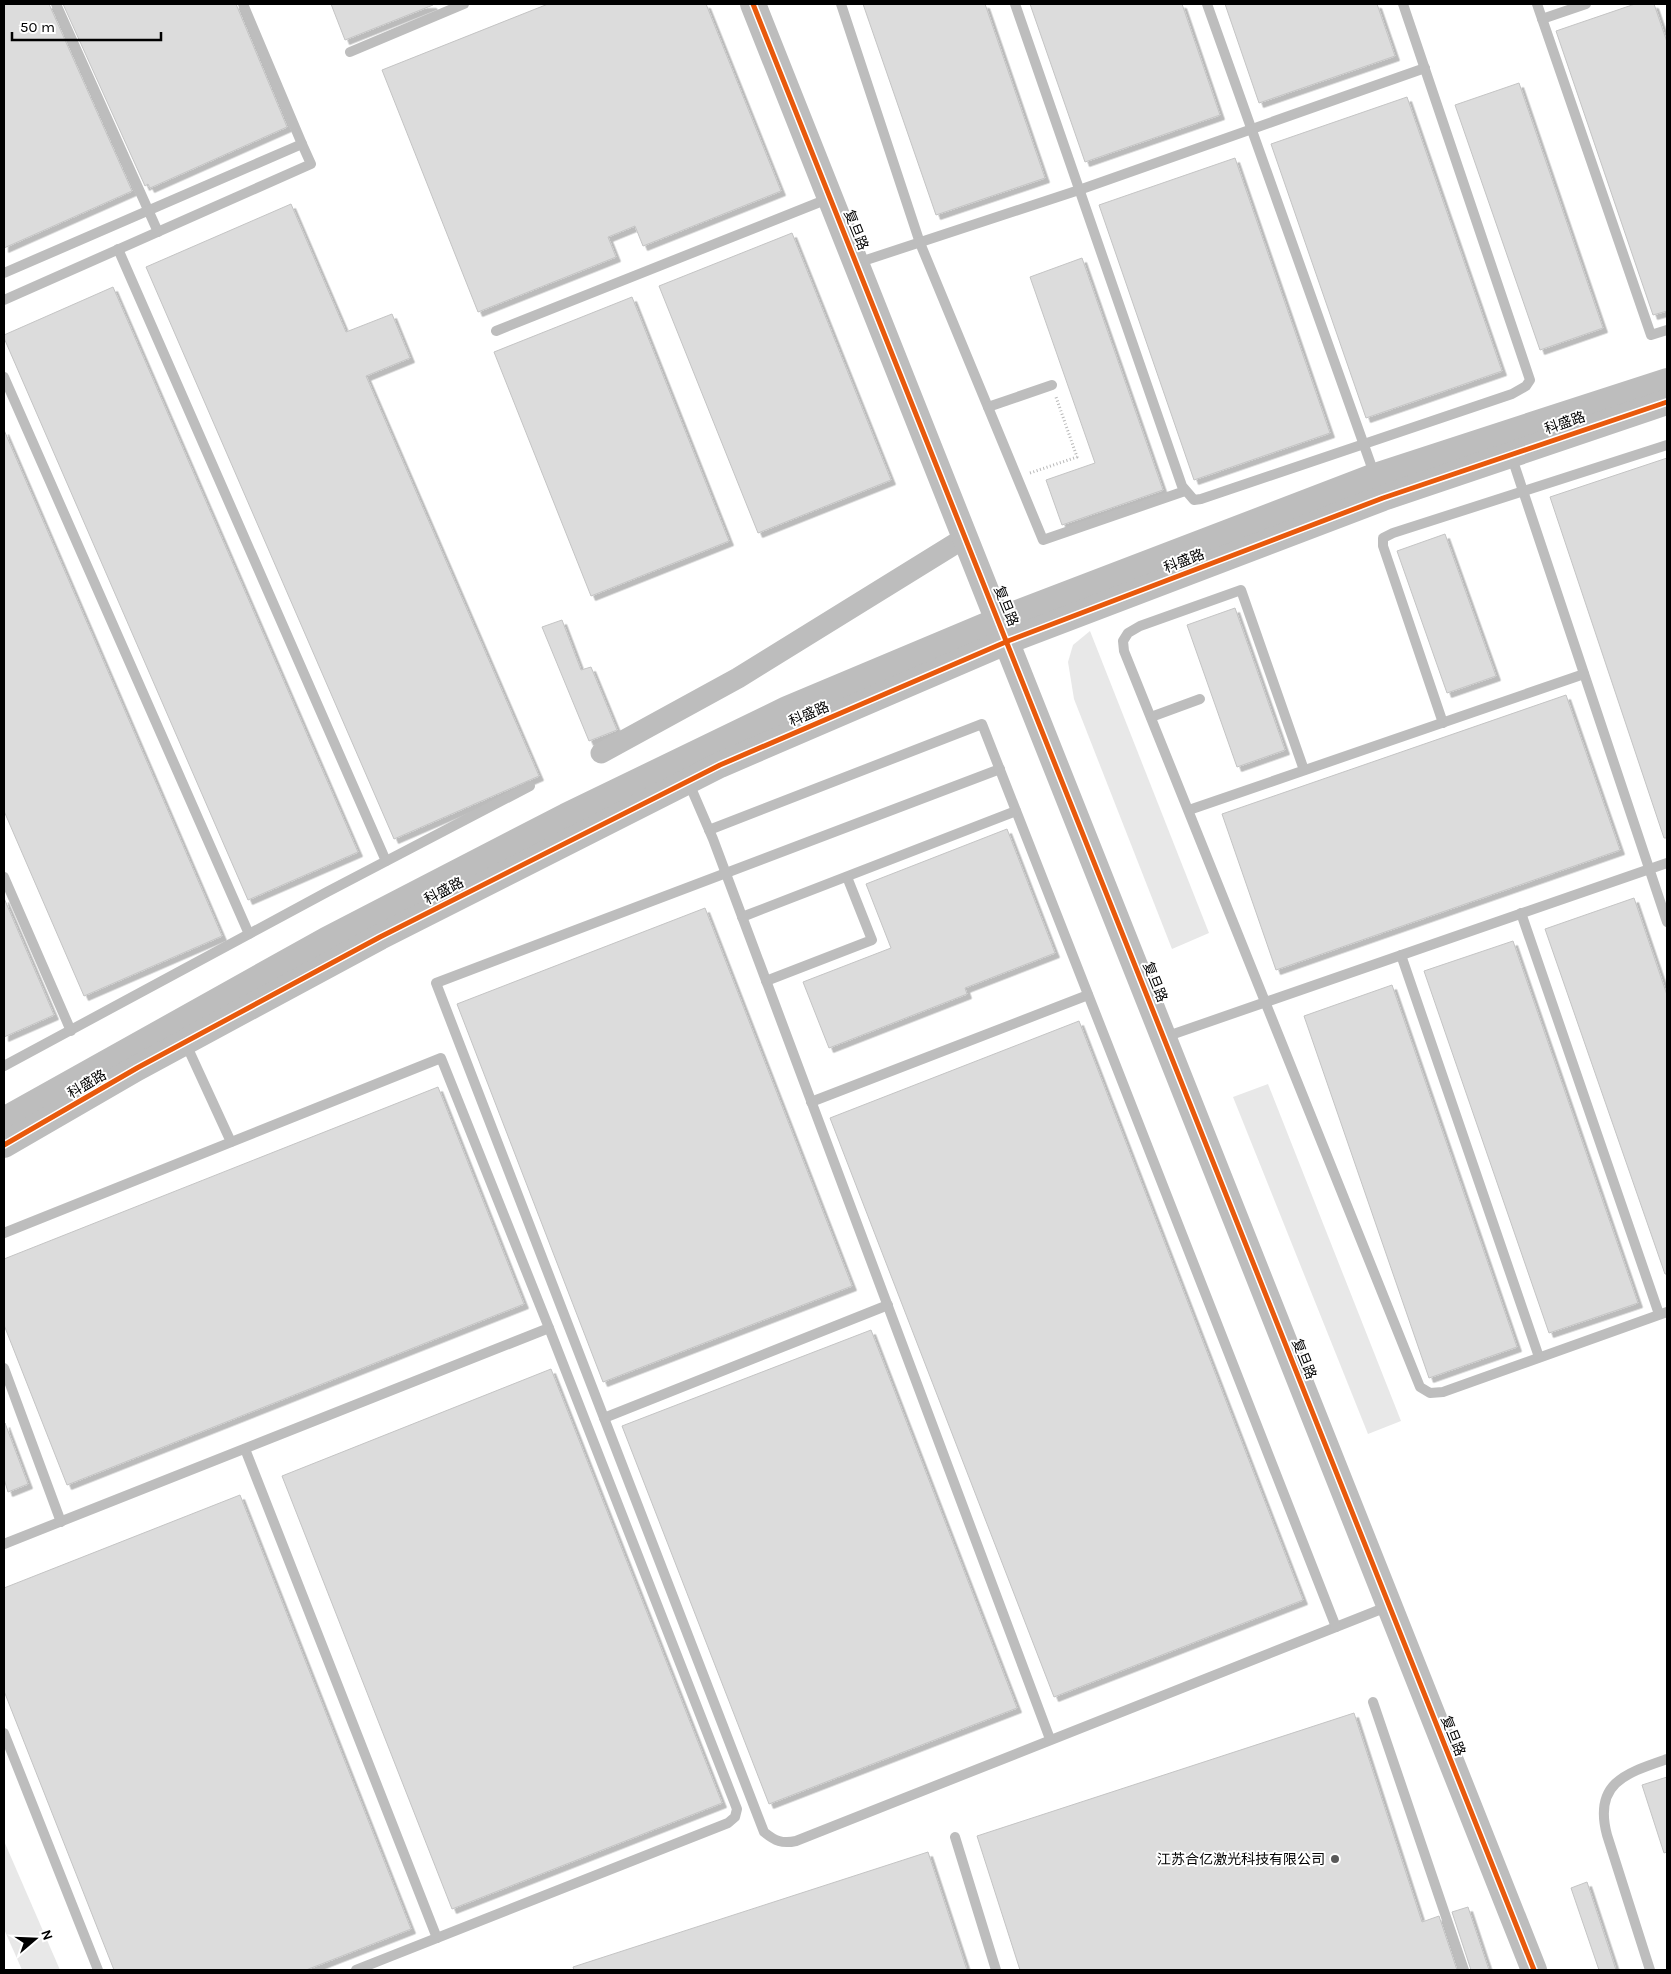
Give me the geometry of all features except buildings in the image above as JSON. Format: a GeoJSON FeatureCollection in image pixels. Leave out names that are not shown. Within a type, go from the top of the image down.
{"type":"FeatureCollection","features":[{"type":"Feature","properties":{"kind":"street","name":"复旦路"},"geometry":{"type":"LineString","coordinates":[[754,4],[1390,1606],[1531,1969]]}},
{"type":"Feature","properties":{"kind":"street","name":"科盛路"},"geometry":{"type":"LineString","coordinates":[[4,1146],[326,940],[683,770],[1004,630],[1379,487],[1507,443],[1667,381]]}},
{"type":"Feature","properties":{"kind":"street","name":"科盛路"},"geometry":{"type":"LineString","coordinates":[[1507,443],[1667,402]]}},
{"type":"Feature","properties":{"kind":"street"},"geometry":{"type":"LineString","coordinates":[[601,753],[738,678],[966,537]]}},
{"type":"Feature","properties":{"kind":"street","name":"科盛路"},"geometry":{"type":"LineString","coordinates":[[4,1120],[181,1032]]}},
{"type":"Feature","properties":{"kind":"lane"},"geometry":{"type":"LineString","coordinates":[[56,4],[158,232]]}},
{"type":"Feature","properties":{"kind":"lane"},"geometry":{"type":"LineString","coordinates":[[4,300],[311,164],[243,4]]}},
{"type":"Feature","properties":{"kind":"lane"},"geometry":{"type":"LineString","coordinates":[[350,52],[464,4]]}},
{"type":"Feature","properties":{"kind":"lane"},"geometry":{"type":"LineString","coordinates":[[841,4],[920,243],[1043,540],[1185,491]]}},
{"type":"Feature","properties":{"kind":"lane"},"geometry":{"type":"LineString","coordinates":[[1015,4],[1185,491],[1194,500],[1201,500],[1512,394],[1526,386],[1530,380],[1403,4]]}},
{"type":"Feature","properties":{"kind":"lane"},"geometry":{"type":"LineString","coordinates":[[1207,4],[1250,130],[1379,487]]}},
{"type":"Feature","properties":{"kind":"lane"},"geometry":{"type":"LineString","coordinates":[[1537,4],[1651,335],[1667,330]]}},
{"type":"Feature","properties":{"kind":"lane"},"geometry":{"type":"LineString","coordinates":[[1542,19],[1586,4]]}},
{"type":"Feature","properties":{"kind":"lane"},"geometry":{"type":"LineString","coordinates":[[857,263],[1080,190],[1425,68]]}},
{"type":"Feature","properties":{"kind":"lane"},"geometry":{"type":"LineString","coordinates":[[4,273],[302,144]]}},
{"type":"Feature","properties":{"kind":"lane"},"geometry":{"type":"LineString","coordinates":[[496,330],[831,198]]}},
{"type":"Feature","properties":{"kind":"lane"},"geometry":{"type":"LineString","coordinates":[[118,249],[386,861]]}},
{"type":"Feature","properties":{"kind":"lane"},"geometry":{"type":"LineString","coordinates":[[4,376],[249,934]]}},
{"type":"Feature","properties":{"kind":"lane"},"geometry":{"type":"LineString","coordinates":[[988,407],[1052,385]]}},
{"type":"Feature","properties":{"kind":"lane"},"geometry":{"type":"LineString","coordinates":[[1507,443],[1667,922]]}},
{"type":"Feature","properties":{"kind":"lane"},"geometry":{"type":"LineString","coordinates":[[1443,722],[1383,546],[1383,538],[1393,533],[1667,444]]}},
{"type":"Feature","properties":{"kind":"lane"},"geometry":{"type":"LineString","coordinates":[[1304,770],[1241,590],[1140,626],[1123,641],[1124,651],[1420,1387],[1430,1393],[1443,1392],[1663,1313],[1521,913]]}},
{"type":"Feature","properties":{"kind":"lane"},"geometry":{"type":"LineString","coordinates":[[1189,810],[1584,674]]}},
{"type":"Feature","properties":{"kind":"lane"},"geometry":{"type":"LineString","coordinates":[[1151,717],[1200,699]]}},
{"type":"Feature","properties":{"kind":"lane"},"geometry":{"type":"LineString","coordinates":[[709,830],[982,724],[1336,1627]]}},
{"type":"Feature","properties":{"kind":"lane"},"geometry":{"type":"LineString","coordinates":[[1000,769],[436,983],[764,1832],[774,1840],[784,1843],[796,1841],[1050,1738],[1158,1699],[1390,1606]]}},
{"type":"Feature","properties":{"kind":"lane"},"geometry":{"type":"LineString","coordinates":[[683,770],[725,872],[1050,1738]]}},
{"type":"Feature","properties":{"kind":"lane"},"geometry":{"type":"LineString","coordinates":[[4,1066],[530,786]]}},
{"type":"Feature","properties":{"kind":"lane"},"geometry":{"type":"LineString","coordinates":[[742,917],[1016,811]]}},
{"type":"Feature","properties":{"kind":"lane"},"geometry":{"type":"LineString","coordinates":[[1165,1037],[1667,863]]}},
{"type":"Feature","properties":{"kind":"lane"},"geometry":{"type":"LineString","coordinates":[[4,877],[71,1031]]}},
{"type":"Feature","properties":{"kind":"lane"},"geometry":{"type":"LineString","coordinates":[[766,981],[872,940],[847,877]]}},
{"type":"Feature","properties":{"kind":"lane"},"geometry":{"type":"LineString","coordinates":[[1401,955],[1539,1357]]}},
{"type":"Feature","properties":{"kind":"lane"},"geometry":{"type":"LineString","coordinates":[[811,1102],[1088,996]]}},
{"type":"Feature","properties":{"kind":"lane"},"geometry":{"type":"LineString","coordinates":[[181,1032],[231,1142]]}},
{"type":"Feature","properties":{"kind":"lane"},"geometry":{"type":"LineString","coordinates":[[4,1233],[441,1058],[738,1809],[735,1817],[728,1823],[356,1970]]}},
{"type":"Feature","properties":{"kind":"lane"},"geometry":{"type":"LineString","coordinates":[[604,1418],[888,1305]]}},
{"type":"Feature","properties":{"kind":"lane"},"geometry":{"type":"LineString","coordinates":[[4,1544],[549,1328]]}},
{"type":"Feature","properties":{"kind":"lane"},"geometry":{"type":"LineString","coordinates":[[4,1368],[61,1522]]}},
{"type":"Feature","properties":{"kind":"lane"},"geometry":{"type":"LineString","coordinates":[[244,1448],[437,1938]]}},
{"type":"Feature","properties":{"kind":"lane"},"geometry":{"type":"LineString","coordinates":[[1372,1702],[1464,1970]]}},
{"type":"Feature","properties":{"kind":"lane"},"geometry":{"type":"LineString","coordinates":[[4,1733],[98,1970]]}},
{"type":"Feature","properties":{"kind":"lane"},"geometry":{"type":"LineString","coordinates":[[1650,1970],[1607,1834],[1603,1819],[1604,1803],[1611,1788],[1620,1778],[1667,1759]]}},
{"type":"Feature","properties":{"kind":"lane"},"geometry":{"type":"LineString","coordinates":[[955,1837],[996,1970]]}},
{"type":"Feature","properties":{"kind":"path"},"geometry":{"type":"LineString","coordinates":[[1017,478],[1077,457],[1052,385]]}},
{"type":"Feature","properties":{"kind":"shaded area"},"geometry":{"type":"Polygon","coordinates":[[[1090,631],[1209,933],[1172,949],[1074,699],[1068,662],[1073,645],[1090,631]]]}},
{"type":"Feature","properties":{"kind":"shaded area"},"geometry":{"type":"Polygon","coordinates":[[[1268,1084],[1401,1421],[1368,1434],[1233,1097],[1268,1084]]]}},
{"type":"Feature","properties":{"kind":"shaded area"},"geometry":{"type":"Polygon","coordinates":[[[4,1841],[60,1970],[22,1970],[4,1929],[4,1841]]]}},
{"type":"Feature","properties":{"kind":"cycle path"},"geometry":{"type":"LineString","coordinates":[[753,4],[1534,1970]]}},
{"type":"Feature","properties":{"kind":"cycle path"},"geometry":{"type":"LineString","coordinates":[[4,1145],[137,1068],[380,937],[720,765],[1008,641],[1383,498],[1667,402]]}},
{"type":"Feature","properties":{"kind":"place","name":"江苏合亿激光科技有限公司"},"geometry":{"type":"Point","coordinates":[1335,1859]}}]}
